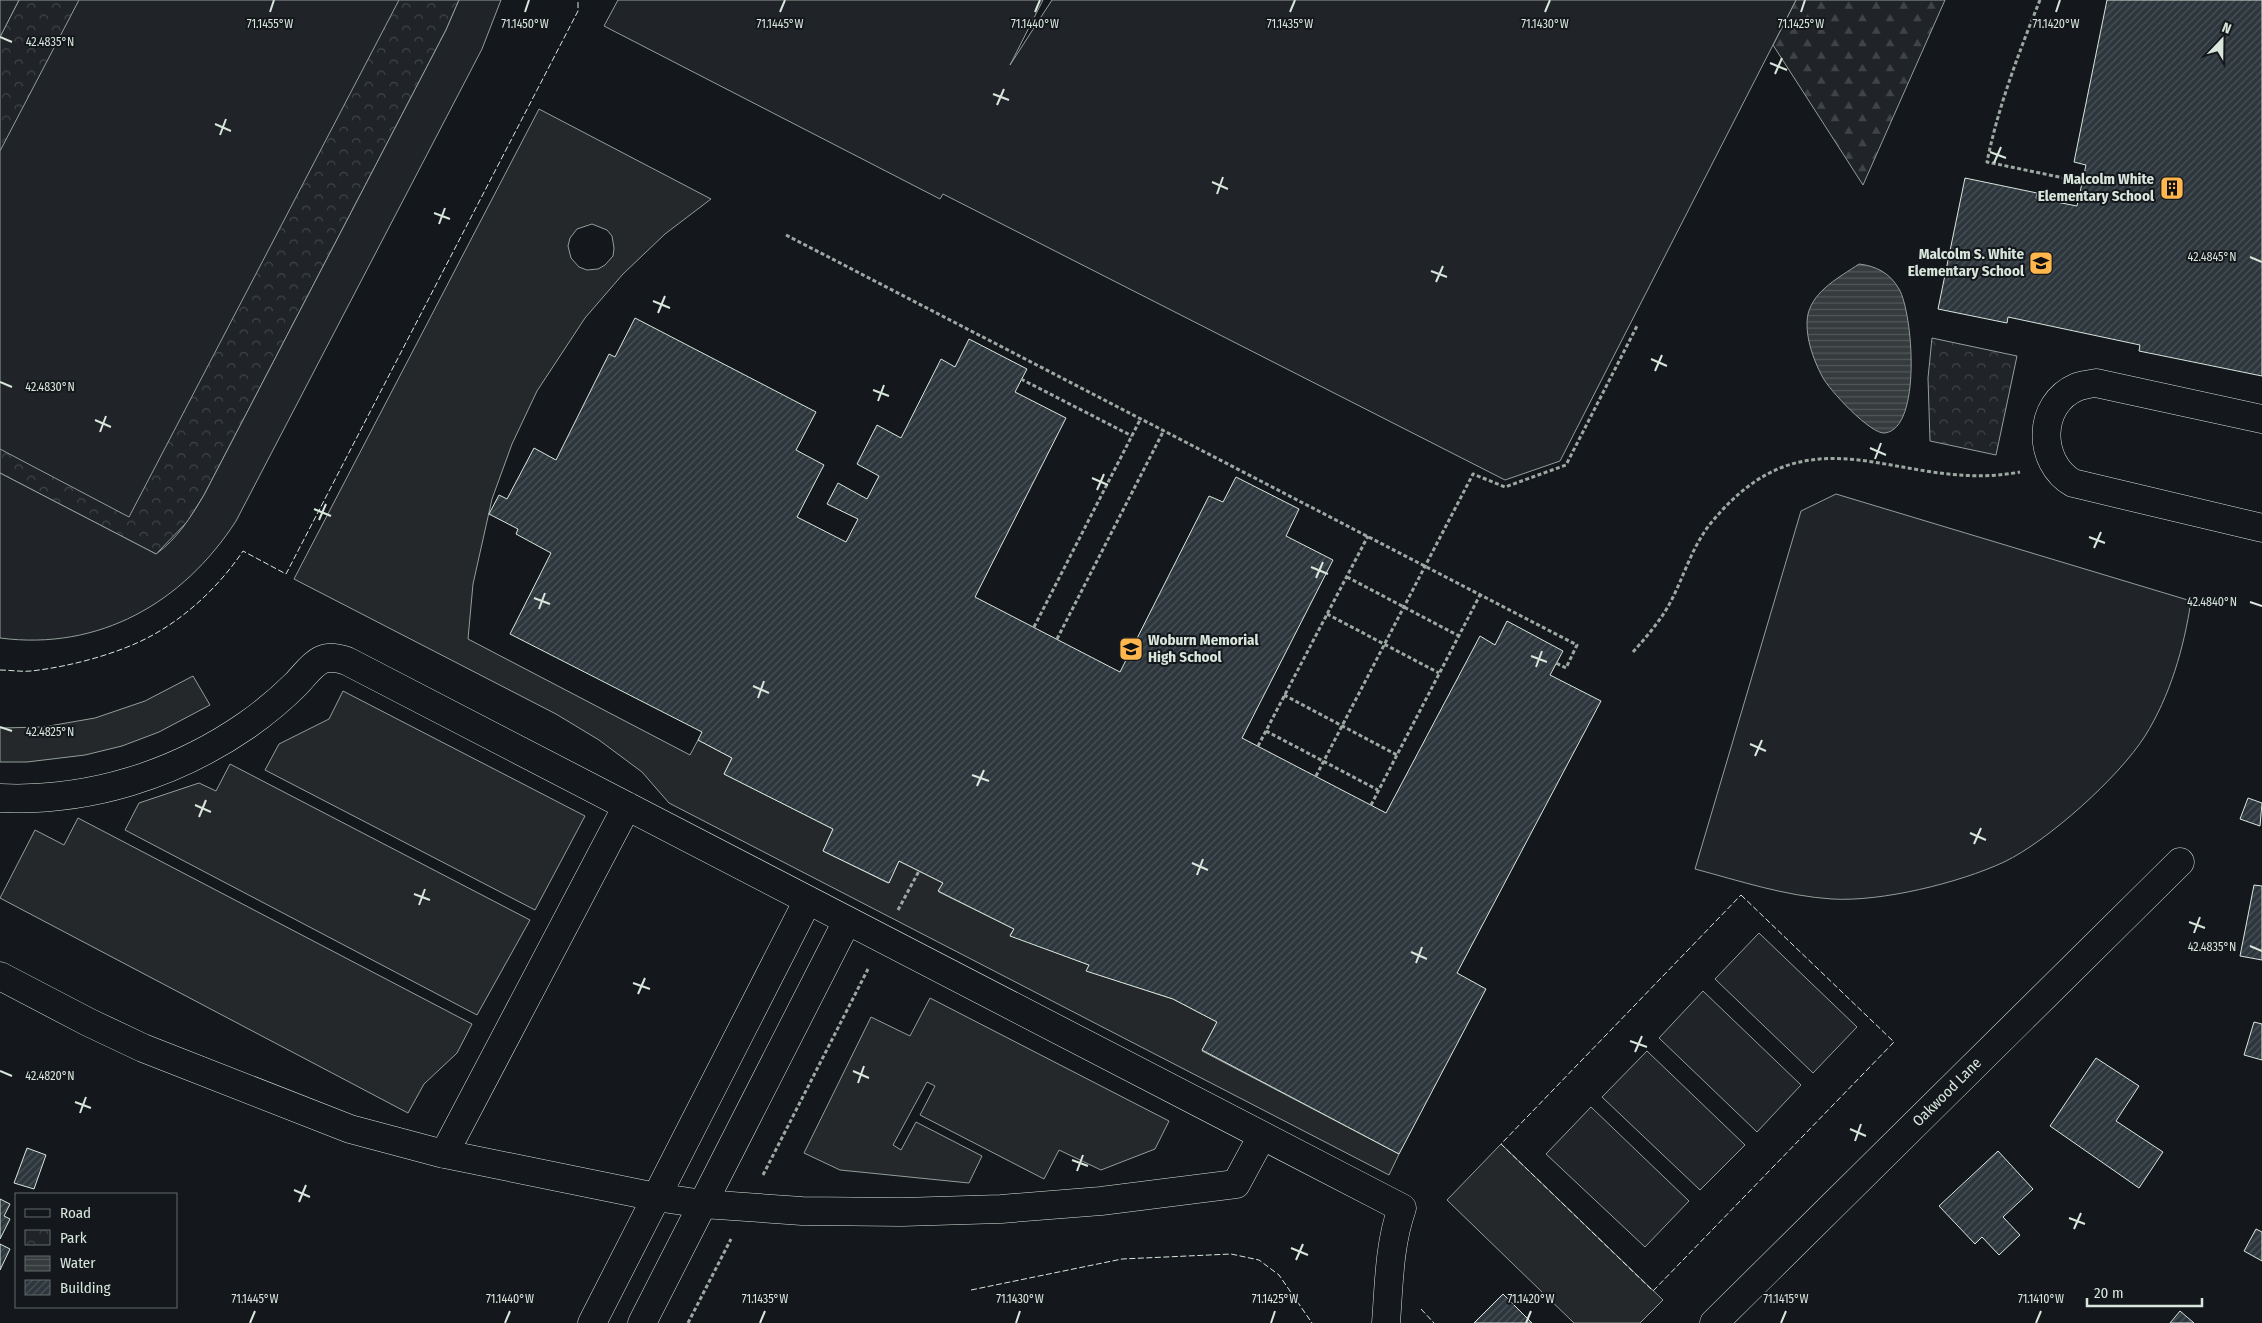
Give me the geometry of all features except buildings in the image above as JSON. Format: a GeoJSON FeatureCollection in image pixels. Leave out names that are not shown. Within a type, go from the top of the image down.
{"type":"FeatureCollection","features":[{"type":"Feature","properties":{"kind":"street"},"geometry":{"type":"LineString","coordinates":[[2262,420],[2104,385],[2087,385],[2078,386],[2062,396],[2053,411],[2046,439],[2049,457],[2058,472],[2073,482],[2262,528]]}},
{"type":"Feature","properties":{"kind":"street"},"geometry":{"type":"LineString","coordinates":[[0,798],[32,798],[73,794],[115,786],[174,765],[212,747],[248,724],[281,698],[315,664],[334,657],[347,661],[1402,1208],[1391,1256],[1386,1323]]}},
{"type":"Feature","properties":{"kind":"street"},"geometry":{"type":"LineString","coordinates":[[444,1154],[627,806]]}},
{"type":"Feature","properties":{"kind":"street","name":"Oakwood Lane"},"geometry":{"type":"LineString","coordinates":[[1714,1323],[2180,862]]}},
{"type":"Feature","properties":{"kind":"street"},"geometry":{"type":"LineString","coordinates":[[592,1323],[808,900]]}},
{"type":"Feature","properties":{"kind":"street"},"geometry":{"type":"LineString","coordinates":[[642,1323],[847,921]]}},
{"type":"Feature","properties":{"kind":"street"},"geometry":{"type":"LineString","coordinates":[[0,976],[88,1022],[143,1048],[350,1130],[444,1154],[656,1197],[703,1204],[802,1211],[902,1212],[1001,1209],[1100,1201],[1236,1184],[1262,1136]]}},
{"type":"Feature","properties":{"kind":"path"},"geometry":{"type":"LineString","coordinates":[[2040,0],[2005,97],[1987,162],[2083,182]]}},
{"type":"Feature","properties":{"kind":"path"},"geometry":{"type":"LineString","coordinates":[[786,235],[1577,645],[1566,668],[1556,663]]}},
{"type":"Feature","properties":{"kind":"path"},"geometry":{"type":"LineString","coordinates":[[1316,776],[1473,474],[1505,487],[1566,465],[1637,326]]}},
{"type":"Feature","properties":{"kind":"path"},"geometry":{"type":"LineString","coordinates":[[1021,379],[1132,436]]}},
{"type":"Feature","properties":{"kind":"path"},"geometry":{"type":"LineString","coordinates":[[1034,627],[1141,418]]}},
{"type":"Feature","properties":{"kind":"path"},"geometry":{"type":"LineString","coordinates":[[1057,639],[1164,430]]}},
{"type":"Feature","properties":{"kind":"path"},"geometry":{"type":"LineString","coordinates":[[1634,652],[1661,619],[1710,524],[1749,486],[1768,472],[1793,463],[1818,458],[1843,458],[1951,474],[2001,476],[2022,472],[2049,457]]}},
{"type":"Feature","properties":{"kind":"path"},"geometry":{"type":"LineString","coordinates":[[1258,746],[1368,536]]}},
{"type":"Feature","properties":{"kind":"path"},"geometry":{"type":"LineString","coordinates":[[1347,576],[1459,636]]}},
{"type":"Feature","properties":{"kind":"path"},"geometry":{"type":"LineString","coordinates":[[1371,805],[1480,595]]}},
{"type":"Feature","properties":{"kind":"path"},"geometry":{"type":"LineString","coordinates":[[1327,614],[1439,673]]}},
{"type":"Feature","properties":{"kind":"path"},"geometry":{"type":"LineString","coordinates":[[1284,695],[1397,755]]}},
{"type":"Feature","properties":{"kind":"path"},"geometry":{"type":"LineString","coordinates":[[1266,731],[1378,790]]}},
{"type":"Feature","properties":{"kind":"path"},"geometry":{"type":"LineString","coordinates":[[688,1323],[918,871]]}},
{"type":"Feature","properties":{"kind":"green space"},"geometry":{"type":"Polygon","coordinates":[[[0,0],[19,0],[0,37],[0,0]]]}},
{"type":"Feature","properties":{"kind":"green space"},"geometry":{"type":"Polygon","coordinates":[[[19,0],[459,0],[446,30],[204,495],[187,522],[156,554],[0,473],[0,37],[19,0]]]}},
{"type":"Feature","properties":{"kind":"green space"},"geometry":{"type":"Polygon","coordinates":[[[79,0],[399,0],[129,517],[0,449],[0,151],[79,0]]]}},
{"type":"Feature","properties":{"kind":"green space"},"geometry":{"type":"Polygon","coordinates":[[[459,0],[501,0],[482,49],[236,521],[215,550],[191,576],[164,597],[135,615],[104,628],[71,637],[36,640],[0,638],[0,473],[156,554],[171,542],[189,519],[204,495],[446,30],[459,0]]]}},
{"type":"Feature","properties":{"kind":"green space"},"geometry":{"type":"Polygon","coordinates":[[[618,0],[1043,0],[1010,65],[1052,0],[1796,0],[1560,461],[1505,480],[943,194],[940,199],[604,26],[618,0]]]}},
{"type":"Feature","properties":{"kind":"green space"},"geometry":{"type":"Polygon","coordinates":[[[1796,0],[1945,0],[1863,185],[1773,45],[1796,0]]]}},
{"type":"Feature","properties":{"kind":"green space"},"geometry":{"type":"Polygon","coordinates":[[[1932,338],[2017,356],[1996,455],[1930,441],[1928,378],[1932,338]]]}},
{"type":"Feature","properties":{"kind":"green space"},"geometry":{"type":"Polygon","coordinates":[[[1836,494],[2191,601],[2175,671],[2154,721],[2145,736],[2118,770],[2061,824],[2022,852],[1986,870],[1920,890],[1852,899],[1797,895],[1695,869],[1801,511],[1836,494]]]}},
{"type":"Feature","properties":{"kind":"green space"},"geometry":{"type":"Polygon","coordinates":[[[1759,933],[1857,1027],[1813,1073],[1715,979],[1759,933]]]}},
{"type":"Feature","properties":{"kind":"green space"},"geometry":{"type":"Polygon","coordinates":[[[1703,991],[1801,1085],[1757,1132],[1659,1038],[1703,991]]]}},
{"type":"Feature","properties":{"kind":"green space"},"geometry":{"type":"Polygon","coordinates":[[[1647,1051],[1745,1145],[1700,1190],[1602,1097],[1647,1051]]]}},
{"type":"Feature","properties":{"kind":"green space"},"geometry":{"type":"Polygon","coordinates":[[[1591,1107],[1689,1201],[1645,1247],[1546,1154],[1591,1107]]]}},
{"type":"Feature","properties":{"kind":"shaded area"},"geometry":{"type":"Polygon","coordinates":[[[539,109],[711,199],[665,234],[623,274],[585,318],[537,391],[512,444],[492,499],[473,584],[468,639],[690,755],[698,740],[732,758],[724,774],[833,829],[823,851],[888,883],[899,861],[943,883],[939,892],[1014,929],[1010,935],[1089,965],[1087,971],[1173,999],[1217,1022],[1202,1051],[1399,1154],[1389,1175],[669,803],[642,772],[599,740],[556,714],[294,579],[539,109]],[[592,224],[577,229],[570,238],[568,246],[571,258],[579,267],[587,270],[598,269],[605,265],[613,256],[612,236],[607,230],[592,224]]]}},
{"type":"Feature","properties":{"kind":"shaded area"},"geometry":{"type":"Polygon","coordinates":[[[193,676],[210,705],[159,732],[122,746],[85,755],[27,762],[0,762],[0,728],[43,727],[95,718],[145,701],[193,676]]]}},
{"type":"Feature","properties":{"kind":"shaded area"},"geometry":{"type":"Polygon","coordinates":[[[343,691],[585,816],[535,910],[265,770],[279,744],[329,719],[343,691]]]}},
{"type":"Feature","properties":{"kind":"shaded area"},"geometry":{"type":"Polygon","coordinates":[[[230,764],[530,920],[477,1015],[125,830],[139,803],[199,783],[216,791],[230,764]]]}},
{"type":"Feature","properties":{"kind":"shaded area"},"geometry":{"type":"Polygon","coordinates":[[[78,818],[472,1024],[457,1053],[424,1084],[408,1113],[0,898],[35,830],[64,845],[78,818]]]}},
{"type":"Feature","properties":{"kind":"shaded area"},"geometry":{"type":"Polygon","coordinates":[[[930,998],[1169,1121],[1155,1149],[1101,1170],[1059,1150],[1044,1179],[920,1115],[935,1086],[927,1082],[893,1145],[901,1150],[916,1122],[982,1156],[969,1183],[840,1170],[804,1153],[871,1017],[910,1036],[930,998]]]}},
{"type":"Feature","properties":{"kind":"shaded area"},"geometry":{"type":"Polygon","coordinates":[[[1501,1144],[1663,1300],[1640,1323],[1574,1323],[1447,1200],[1501,1144]]]}},
{"type":"Feature","properties":{"kind":"water"},"geometry":{"type":"Polygon","coordinates":[[[1859,264],[1871,266],[1882,271],[1895,283],[1904,302],[1908,321],[1911,368],[1905,412],[1897,426],[1885,433],[1870,427],[1832,391],[1819,369],[1808,338],[1807,322],[1811,305],[1822,291],[1836,279],[1859,264]]]}},
{"type":"Feature","properties":{"kind":"fence"},"geometry":{"type":"LineString","coordinates":[[0,670],[27,671],[61,666],[92,659],[138,643],[165,628],[202,599],[214,588],[243,551],[286,574],[578,11],[578,0]]}},
{"type":"Feature","properties":{"kind":"fence"},"geometry":{"type":"LineString","coordinates":[[1741,895],[1894,1042],[1653,1291],[1501,1144],[1741,895]]}},
{"type":"Feature","properties":{"kind":"fence"},"geometry":{"type":"LineString","coordinates":[[971,1290],[1122,1259],[1231,1254],[1259,1260],[1279,1275],[1312,1323]]}},
{"type":"Feature","properties":{"kind":"fence"},"geometry":{"type":"LineString","coordinates":[[1421,1309],[1434,1323]]}},
{"type":"Feature","properties":{"kind":"place","name":"Malcolm White Elementary School"},"geometry":{"type":"Point","coordinates":[2172,188]}},
{"type":"Feature","properties":{"kind":"place","name":"Malcolm S. White Elementary School"},"geometry":{"type":"Point","coordinates":[2041,263]}},
{"type":"Feature","properties":{"kind":"place","name":"Woburn Memorial High School"},"geometry":{"type":"Point","coordinates":[1131,649]}}]}
